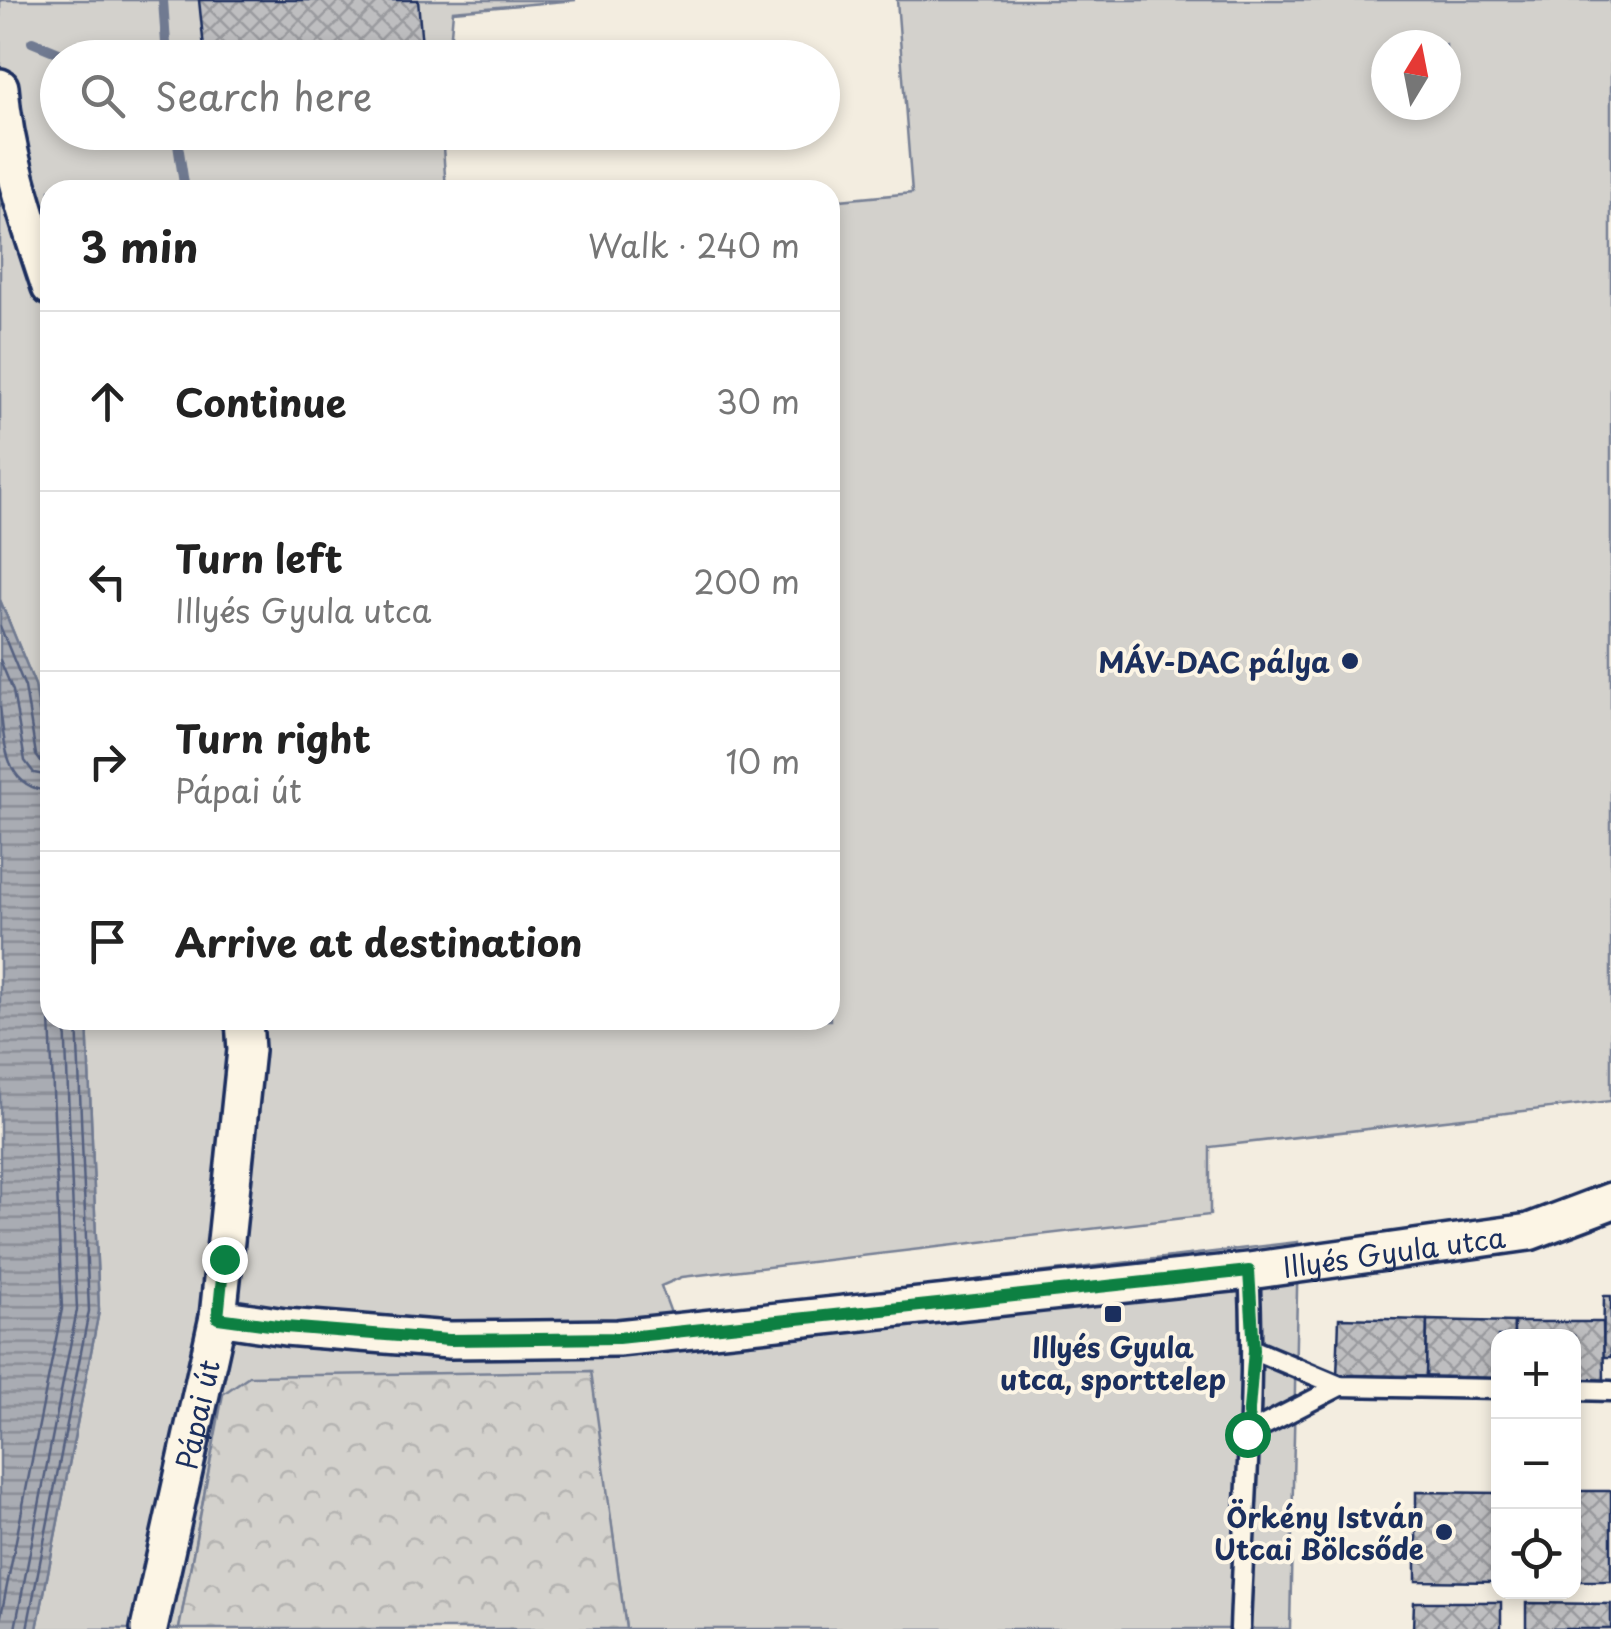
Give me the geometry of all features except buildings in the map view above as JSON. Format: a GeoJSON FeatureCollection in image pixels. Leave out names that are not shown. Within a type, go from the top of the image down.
{"type":"FeatureCollection","features":[{"type":"Feature","properties":{"kind":"street"},"geometry":{"type":"LineString","coordinates":[[0,87],[2,116],[40,254]]}},
{"type":"Feature","properties":{"kind":"street","name":"Pápai út"},"geometry":{"type":"LineString","coordinates":[[150,1629],[218,1318],[246,1050],[245,1030]]}},
{"type":"Feature","properties":{"kind":"street","name":"Illyés Gyula utca"},"geometry":{"type":"LineString","coordinates":[[218,1318],[449,1340],[618,1338],[1249,1271],[1529,1232],[1611,1201]]}},
{"type":"Feature","properties":{"kind":"lane"},"geometry":{"type":"LineString","coordinates":[[1240,1629],[1254,1350],[1249,1271]]}},
{"type":"Feature","properties":{"kind":"lane"},"geometry":{"type":"LineString","coordinates":[[1254,1350],[1340,1386],[1491,1389]]}},
{"type":"Feature","properties":{"kind":"lane"},"geometry":{"type":"LineString","coordinates":[[1247,1434],[1340,1386]]}},
{"type":"Feature","properties":{"kind":"lane"},"geometry":{"type":"LineString","coordinates":[[1581,1390],[1611,1391]]}},
{"type":"Feature","properties":{"kind":"green space"},"geometry":{"type":"Polygon","coordinates":[[[0,0],[576,0],[453,11],[450,40],[40,40],[40,150],[443,150],[445,180],[40,180],[40,718],[35,685],[0,600],[0,0]]]}},
{"type":"Feature","properties":{"kind":"green space"},"geometry":{"type":"Polygon","coordinates":[[[897,0],[1611,0],[1611,1101],[1210,1147],[1210,1215],[682,1277],[661,1286],[672,1316],[1298,1242],[1290,1629],[626,1629],[590,1371],[223,1394],[179,1629],[37,1629],[99,1311],[87,1030],[840,1030],[840,200],[912,193],[897,0]]]}},
{"type":"Feature","properties":{"kind":"green space"},"geometry":{"type":"Polygon","coordinates":[[[591,1371],[626,1629],[179,1629],[223,1394],[249,1376],[591,1371]]]}},
{"type":"Feature","properties":{"kind":"water"},"geometry":{"type":"Polygon","coordinates":[[[0,600],[35,685],[40,718],[40,1030],[87,1030],[99,1311],[37,1629],[0,1629],[0,600]]]}},
{"type":"Feature","properties":{"kind":"waterway"},"geometry":{"type":"LineString","coordinates":[[163,0],[166,40]]}},
{"type":"Feature","properties":{"kind":"waterway"},"geometry":{"type":"LineString","coordinates":[[32,42],[40,45]]}},
{"type":"Feature","properties":{"kind":"waterway"},"geometry":{"type":"LineString","coordinates":[[179,150],[183,180]]}},
{"type":"Feature","properties":{"kind":"place","name":"MÁV-DAC pálya"},"geometry":{"type":"Point","coordinates":[1350,661]}},
{"type":"Feature","properties":{"kind":"place","name":"Illyés Gyula utca, sporttelep"},"geometry":{"type":"Point","coordinates":[1113,1314]}},
{"type":"Feature","properties":{"kind":"place","name":"Örkény István Utcai Bölcsőde"},"geometry":{"type":"Point","coordinates":[1444,1532]}},
{"type":"Feature","properties":{"kind":"route"},"geometry":{"type":"LineString","coordinates":[[224,1259],[218,1318],[449,1340],[618,1338],[1249,1271],[1254,1350],[1247,1434]]}}]}
